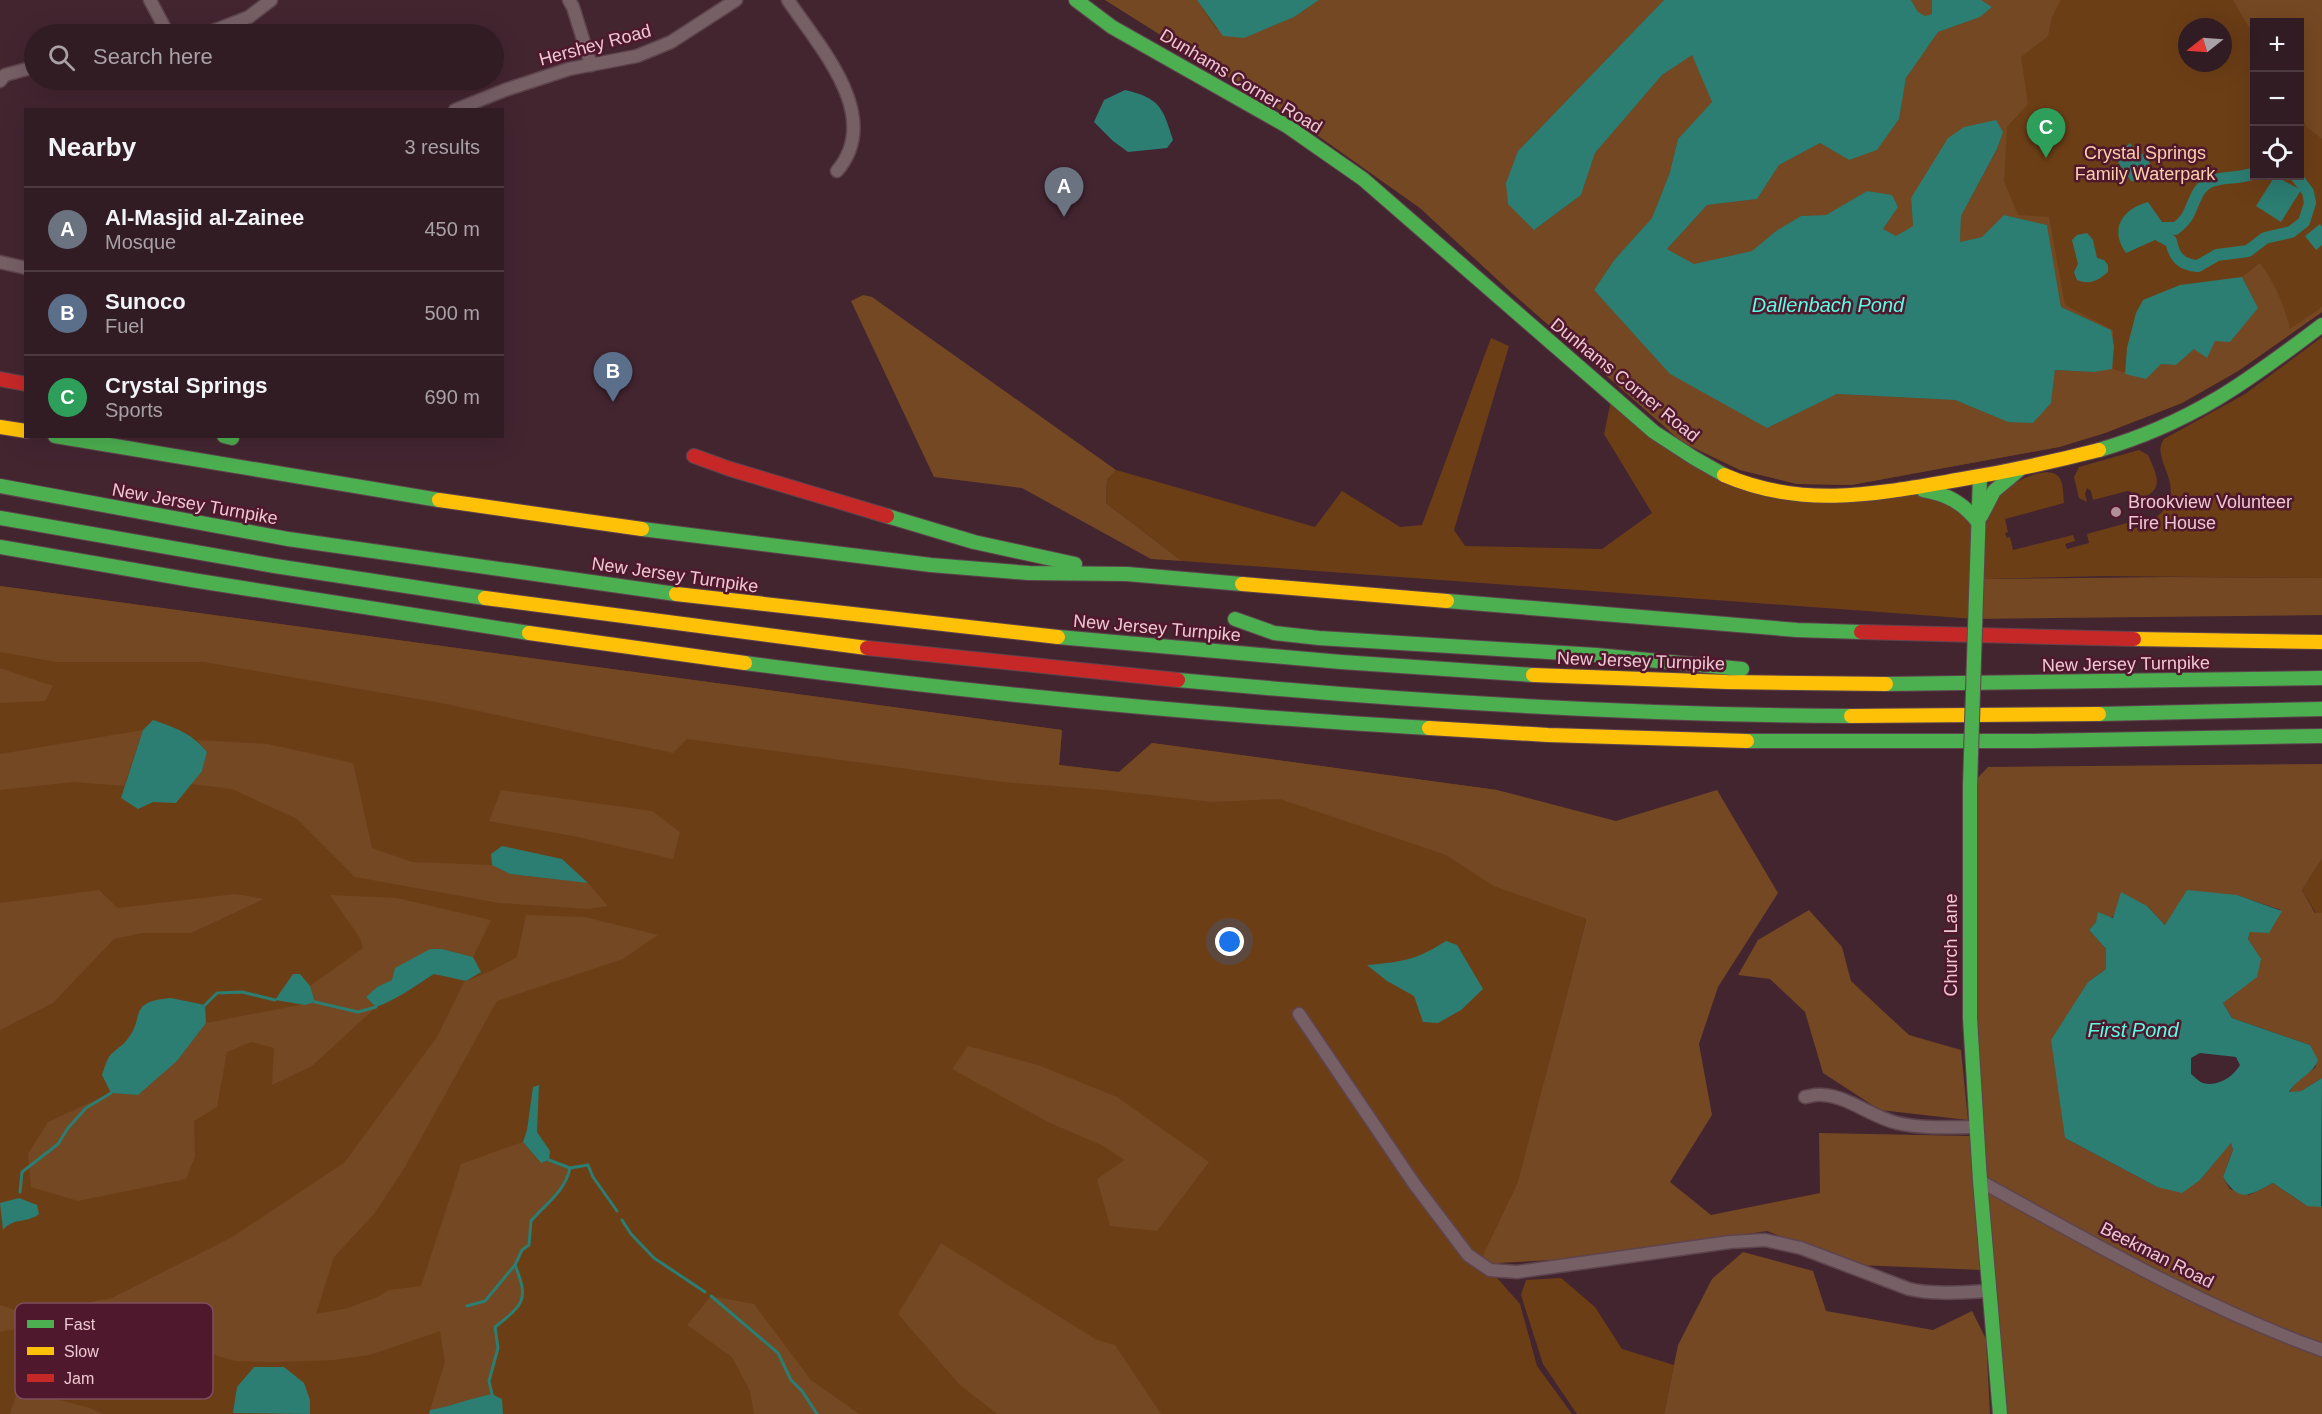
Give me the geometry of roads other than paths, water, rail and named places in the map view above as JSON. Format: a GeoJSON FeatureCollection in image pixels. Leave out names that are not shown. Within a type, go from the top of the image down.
{"type":"FeatureCollection","features":[{"type":"Feature","properties":{"kind":"main road","name":"Dunhams Corner Road"},"geometry":{"type":"LineString","coordinates":[[1076,0],[1112,27],[1287,126],[1363,179],[1609,394],[1680,451],[1739,481],[1767,490],[1823,497],[1850,496],[2022,468],[2066,459],[2122,443],[2187,417],[2240,385],[2322,325]]}},
{"type":"Feature","properties":{"kind":"main road"},"geometry":{"type":"LineString","coordinates":[[0,379],[24,384]]}},
{"type":"Feature","properties":{"kind":"main road"},"geometry":{"type":"LineString","coordinates":[[0,427],[24,432]]}},
{"type":"Feature","properties":{"kind":"main road","name":"New Jersey Turnpike"},"geometry":{"type":"LineString","coordinates":[[67,438],[445,502],[715,539],[1010,574],[1080,576],[1127,574],[1797,630],[2322,642]]}},
{"type":"Feature","properties":{"kind":"main road"},"geometry":{"type":"LineString","coordinates":[[694,456],[730,470],[974,542],[1127,574]]}},
{"type":"Feature","properties":{"kind":"main road"},"geometry":{"type":"LineString","coordinates":[[1907,488],[1945,493],[1955,498],[1978,522],[1994,491],[2013,473],[2022,468]]}},
{"type":"Feature","properties":{"kind":"main road","name":"Church Lane"},"geometry":{"type":"LineString","coordinates":[[1980,476],[1970,786],[1969,984],[1976,1127],[2000,1414]]}},
{"type":"Feature","properties":{"kind":"main road","name":"New Jersey Turnpike"},"geometry":{"type":"LineString","coordinates":[[0,486],[199,524],[693,596],[1002,632],[1272,657],[1463,671],[1641,680],[1911,685],[2322,678]]}},
{"type":"Feature","properties":{"kind":"main road"},"geometry":{"type":"LineString","coordinates":[[0,518],[277,567],[688,627],[998,663],[1259,686],[1469,702],[1649,711],[1770,714],[2019,716],[2322,709]]}},
{"type":"Feature","properties":{"kind":"main road"},"geometry":{"type":"LineString","coordinates":[[0,547],[421,617],[673,652],[996,691],[1258,715],[1527,734],[1779,742],[2017,743],[2322,736]]}},
{"type":"Feature","properties":{"kind":"main road"},"geometry":{"type":"LineString","coordinates":[[1235,619],[1274,633],[1319,639],[1618,657],[1911,685]]}},
{"type":"Feature","properties":{"kind":"street"},"geometry":{"type":"LineString","coordinates":[[150,0],[163,24]]}},
{"type":"Feature","properties":{"kind":"street"},"geometry":{"type":"LineString","coordinates":[[231,24],[249,17],[271,0]]}},
{"type":"Feature","properties":{"kind":"street"},"geometry":{"type":"LineString","coordinates":[[569,0],[591,65]]}},
{"type":"Feature","properties":{"kind":"street","name":"Hershey Road"},"geometry":{"type":"LineString","coordinates":[[460,108],[569,69],[637,56],[671,42],[736,0]]}},
{"type":"Feature","properties":{"kind":"street"},"geometry":{"type":"LineString","coordinates":[[788,0],[840,78],[851,104],[855,125],[853,144],[848,159],[837,171]]}},
{"type":"Feature","properties":{"kind":"street"},"geometry":{"type":"LineString","coordinates":[[0,81],[5,75],[24,70]]}},
{"type":"Feature","properties":{"kind":"street"},"geometry":{"type":"LineString","coordinates":[[0,262],[24,268]]}},
{"type":"Feature","properties":{"kind":"street"},"geometry":{"type":"LineString","coordinates":[[1299,1014],[1415,1185],[1468,1255],[1490,1270],[1517,1272],[1730,1242],[1766,1240],[1801,1248],[1924,1292],[1945,1294],[1989,1291]]}},
{"type":"Feature","properties":{"kind":"street"},"geometry":{"type":"LineString","coordinates":[[1805,1097],[1822,1094],[1837,1098],[1874,1116],[1898,1123],[1930,1127],[1976,1127]]}},
{"type":"Feature","properties":{"kind":"street","name":"Beekman Road"},"geometry":{"type":"LineString","coordinates":[[1980,1181],[2188,1292],[2277,1334],[2322,1350]]}},
{"type":"Feature","properties":{"kind":"water"},"geometry":{"type":"Polygon","coordinates":[[[1197,0],[1319,0],[1294,17],[1244,38],[1223,36],[1197,0]]]}},
{"type":"Feature","properties":{"kind":"water","name":"Dallenbach Pond"},"geometry":{"type":"Polygon","coordinates":[[[1664,0],[1911,0],[1918,12],[1925,16],[1932,14],[1932,0],[1981,0],[1992,7],[1980,17],[1938,32],[1906,78],[1899,119],[1877,150],[1849,160],[1820,143],[1779,165],[1757,199],[1707,205],[1667,249],[1694,264],[1752,251],[1776,231],[1801,216],[1826,215],[1867,191],[1892,195],[1898,207],[1883,229],[1896,236],[1913,226],[1911,198],[1948,138],[1964,127],[1996,120],[2003,132],[1997,149],[1961,216],[1960,242],[1982,237],[2004,215],[2047,225],[2061,307],[2111,330],[2114,346],[2112,369],[2094,372],[2055,370],[2051,403],[2033,423],[2008,422],[1955,400],[1837,394],[1767,428],[1670,374],[1594,290],[1615,259],[1652,218],[1670,172],[1678,139],[1712,102],[1692,55],[1662,75],[1595,153],[1581,195],[1534,230],[1508,204],[1506,183],[1518,151],[1664,0]]]}},
{"type":"Feature","properties":{"kind":"water"},"geometry":{"type":"Polygon","coordinates":[[[1125,90],[1153,101],[1163,112],[1173,140],[1167,148],[1128,152],[1094,122],[1104,100],[1125,90]]]}},
{"type":"Feature","properties":{"kind":"water"},"geometry":{"type":"Polygon","coordinates":[[[2130,143],[2137,153],[2146,154],[2150,164],[2140,182],[2131,181],[2118,162],[2121,151],[2130,143]]]}},
{"type":"Feature","properties":{"kind":"water"},"geometry":{"type":"Polygon","coordinates":[[[2272,180],[2282,180],[2301,190],[2281,222],[2256,206],[2272,180]]]}},
{"type":"Feature","properties":{"kind":"water"},"geometry":{"type":"Polygon","coordinates":[[[2148,202],[2162,222],[2176,222],[2170,248],[2155,240],[2126,253],[2119,236],[2121,221],[2131,210],[2148,202]]]}},
{"type":"Feature","properties":{"kind":"water"},"geometry":{"type":"Polygon","coordinates":[[[2320,224],[2322,245],[2316,250],[2305,236],[2320,224]]]}},
{"type":"Feature","properties":{"kind":"water"},"geometry":{"type":"Polygon","coordinates":[[[2087,233],[2093,240],[2097,258],[2104,260],[2108,265],[2108,272],[2090,282],[2077,280],[2074,272],[2078,264],[2072,240],[2077,235],[2087,233]]]}},
{"type":"Feature","properties":{"kind":"water"},"geometry":{"type":"Polygon","coordinates":[[[2242,277],[2258,308],[2230,342],[2215,341],[2207,358],[2194,349],[2176,365],[2161,364],[2146,379],[2125,374],[2127,348],[2136,313],[2143,300],[2180,285],[2242,277]]]}},
{"type":"Feature","properties":{"kind":"water"},"geometry":{"type":"Polygon","coordinates":[[[153,720],[176,728],[207,752],[202,771],[176,803],[153,802],[138,809],[121,798],[143,730],[153,720]]]}},
{"type":"Feature","properties":{"kind":"water"},"geometry":{"type":"Polygon","coordinates":[[[502,846],[562,859],[588,883],[510,874],[492,865],[491,854],[502,846]]]}},
{"type":"Feature","properties":{"kind":"water","name":"First Pond"},"geometry":{"type":"Polygon","coordinates":[[[2187,890],[2237,895],[2282,911],[2269,933],[2250,932],[2248,939],[2261,959],[2257,977],[2223,1003],[2232,1018],[2310,1045],[2318,1060],[2313,1069],[2289,1092],[2301,1091],[2322,1078],[2321,1207],[2307,1206],[2273,1183],[2245,1195],[2235,1191],[2223,1177],[2233,1150],[2231,1143],[2200,1180],[2182,1193],[2157,1187],[2065,1138],[2051,1040],[2088,982],[2106,969],[2106,949],[2089,930],[2096,922],[2098,912],[2113,918],[2121,892],[2147,906],[2165,925],[2187,890]],[[2200,1053],[2191,1058],[2191,1074],[2198,1081],[2214,1084],[2229,1077],[2240,1065],[2236,1057],[2200,1053]]]}},
{"type":"Feature","properties":{"kind":"water"},"geometry":{"type":"Polygon","coordinates":[[[1446,941],[1457,945],[1483,989],[1461,1010],[1438,1023],[1423,1022],[1414,996],[1387,981],[1367,965],[1408,959],[1446,941]]]}},
{"type":"Feature","properties":{"kind":"water"},"geometry":{"type":"Polygon","coordinates":[[[430,949],[442,949],[473,957],[481,972],[466,981],[434,974],[398,997],[376,1007],[366,997],[377,987],[392,980],[395,968],[430,949]]]}},
{"type":"Feature","properties":{"kind":"water"},"geometry":{"type":"Polygon","coordinates":[[[293,974],[300,974],[310,986],[315,1002],[305,1005],[275,1000],[293,974]]]}},
{"type":"Feature","properties":{"kind":"water"},"geometry":{"type":"Polygon","coordinates":[[[171,998],[205,1005],[206,1023],[177,1061],[138,1095],[111,1093],[102,1075],[109,1057],[132,1032],[142,1007],[157,1000],[171,998]]]}},
{"type":"Feature","properties":{"kind":"water"},"geometry":{"type":"Polygon","coordinates":[[[539,1085],[537,1132],[550,1151],[549,1160],[541,1163],[523,1142],[533,1087],[539,1085]]]}},
{"type":"Feature","properties":{"kind":"water"},"geometry":{"type":"Polygon","coordinates":[[[19,1198],[37,1205],[39,1214],[11,1223],[3,1230],[0,1203],[19,1198]]]}},
{"type":"Feature","properties":{"kind":"water"},"geometry":{"type":"Polygon","coordinates":[[[254,1367],[284,1367],[304,1383],[310,1400],[310,1414],[233,1413],[237,1387],[254,1367]]]}},
{"type":"Feature","properties":{"kind":"water"},"geometry":{"type":"Polygon","coordinates":[[[492,1394],[502,1399],[503,1414],[429,1414],[430,1410],[492,1394]]]}},
{"type":"Feature","properties":{"kind":"waterway"},"geometry":{"type":"LineString","coordinates":[[2175,229],[2188,215],[2202,187],[2217,179],[2250,174]]}},
{"type":"Feature","properties":{"kind":"waterway"},"geometry":{"type":"LineString","coordinates":[[2171,241],[2179,259],[2187,264],[2198,266],[2217,255],[2248,251],[2265,238],[2291,232],[2304,222],[2310,203],[2308,192],[2299,180]]}},
{"type":"Feature","properties":{"kind":"waterway"},"geometry":{"type":"LineString","coordinates":[[205,1005],[217,993],[242,992],[275,1000]]}},
{"type":"Feature","properties":{"kind":"waterway"},"geometry":{"type":"LineString","coordinates":[[315,1002],[358,1012],[376,1007]]}},
{"type":"Feature","properties":{"kind":"waterway"},"geometry":{"type":"LineString","coordinates":[[20,1192],[22,1172],[58,1144],[68,1128],[86,1108],[111,1093]]}},
{"type":"Feature","properties":{"kind":"waterway"},"geometry":{"type":"LineString","coordinates":[[492,1394],[489,1381],[498,1348],[495,1327],[518,1307],[521,1300],[522,1286],[515,1265],[522,1250],[529,1245],[531,1221],[559,1191],[570,1168],[549,1160]]}},
{"type":"Feature","properties":{"kind":"waterway"},"geometry":{"type":"LineString","coordinates":[[570,1168],[588,1165],[593,1177],[617,1211]]}},
{"type":"Feature","properties":{"kind":"waterway"},"geometry":{"type":"LineString","coordinates":[[622,1220],[631,1234],[654,1258],[705,1292]]}},
{"type":"Feature","properties":{"kind":"waterway"},"geometry":{"type":"LineString","coordinates":[[467,1306],[485,1301],[515,1265]]}},
{"type":"Feature","properties":{"kind":"waterway"},"geometry":{"type":"LineString","coordinates":[[711,1296],[778,1353],[791,1380],[802,1391],[817,1414]]}},
{"type":"Feature","properties":{"kind":"place","name":"Crystal Springs"},"geometry":{"type":"Point","coordinates":[2046,158]}},
{"type":"Feature","properties":{"kind":"place","name":"Al-Masjid al-Zainee"},"geometry":{"type":"Point","coordinates":[1064,217]}},
{"type":"Feature","properties":{"kind":"place","name":"Sunoco"},"geometry":{"type":"Point","coordinates":[613,402]}},
{"type":"Feature","properties":{"kind":"place","name":"Brookview Volunteer Fire House"},"geometry":{"type":"Point","coordinates":[2116,512]}},
{"type":"Feature","properties":{"kind":"park label","name":"Crystal Springs Family Waterpark"},"geometry":{"type":"Point","coordinates":[2145,163]}}]}
